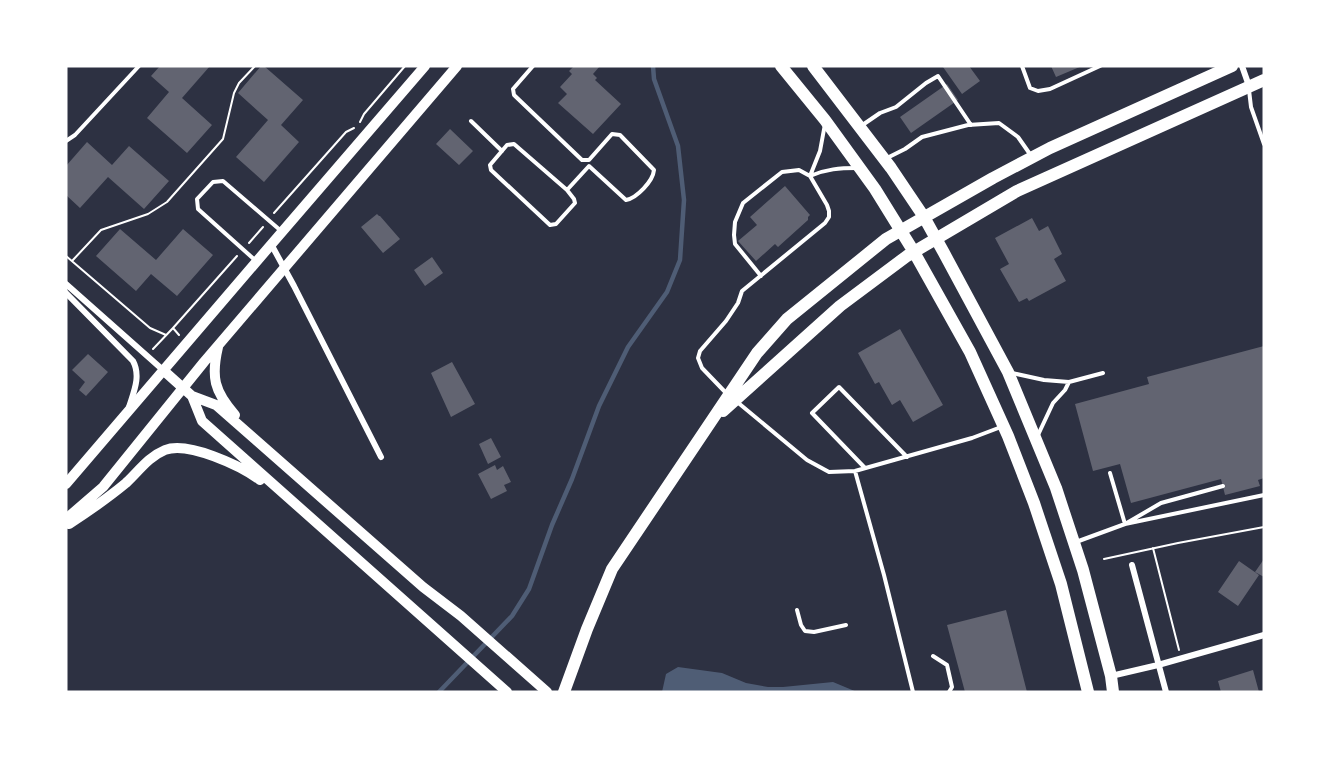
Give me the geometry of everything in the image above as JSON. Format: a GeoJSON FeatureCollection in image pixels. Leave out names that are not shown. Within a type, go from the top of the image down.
{"type":"FeatureCollection","features":[{"type":"Feature","properties":{"kind":"main road"},"geometry":{"type":"LineString","coordinates":[[66,484],[425,66]]}},
{"type":"Feature","properties":{"kind":"main road"},"geometry":{"type":"LineString","coordinates":[[66,519],[103,487],[219,344],[457,66]]}},
{"type":"Feature","properties":{"kind":"main road"},"geometry":{"type":"LineString","coordinates":[[781,66],[825,120],[901,230],[970,352],[1004,426],[1034,503],[1061,584],[1088,692]]}},
{"type":"Feature","properties":{"kind":"main road"},"geometry":{"type":"LineString","coordinates":[[732,398],[757,353],[787,319],[886,238],[1050,148],[1232,66]]}},
{"type":"Feature","properties":{"kind":"main road"},"geometry":{"type":"LineString","coordinates":[[818,68],[885,159],[924,217],[1008,372],[1056,488],[1074,542],[1111,676],[1113,692]]}},
{"type":"Feature","properties":{"kind":"main road"},"geometry":{"type":"LineString","coordinates":[[564,692],[612,569],[711,422],[732,398],[840,306],[936,238],[1017,191],[1264,80]]}},
{"type":"Feature","properties":{"kind":"main road"},"geometry":{"type":"LineString","coordinates":[[219,344],[214,370],[218,389],[247,433]]}},
{"type":"Feature","properties":{"kind":"main road"},"geometry":{"type":"LineString","coordinates":[[163,370],[192,396],[216,405],[423,587],[461,616],[547,692]]}},
{"type":"Feature","properties":{"kind":"main road"},"geometry":{"type":"LineString","coordinates":[[192,396],[202,421],[507,692]]}},
{"type":"Feature","properties":{"kind":"main road"},"geometry":{"type":"LineString","coordinates":[[66,525],[117,489],[152,457],[168,449],[187,448],[203,452],[242,469],[305,512]]}},
{"type":"Feature","properties":{"kind":"street"},"geometry":{"type":"LineString","coordinates":[[1242,66],[1249,86]]}},
{"type":"Feature","properties":{"kind":"street"},"geometry":{"type":"LineString","coordinates":[[271,244],[381,457]]}},
{"type":"Feature","properties":{"kind":"street"},"geometry":{"type":"LineString","coordinates":[[66,284],[163,370]]}},
{"type":"Feature","properties":{"kind":"street"},"geometry":{"type":"LineString","coordinates":[[66,293],[129,356],[137,368],[135,386],[126,414]]}},
{"type":"Feature","properties":{"kind":"street"},"geometry":{"type":"LineString","coordinates":[[1132,565],[1166,692]]}},
{"type":"Feature","properties":{"kind":"street"},"geometry":{"type":"LineString","coordinates":[[1111,676],[1264,635]]}},
{"type":"Feature","properties":{"kind":"lane"},"geometry":{"type":"LineString","coordinates":[[66,141],[75,135],[139,66]]}},
{"type":"Feature","properties":{"kind":"lane"},"geometry":{"type":"LineString","coordinates":[[533,66],[513,89],[514,95],[582,160],[626,200],[632,199],[653,177],[654,170],[620,135],[612,134],[589,160],[582,160]]}},
{"type":"Feature","properties":{"kind":"lane"},"geometry":{"type":"LineString","coordinates":[[1022,66],[1030,87],[1038,91],[1050,89],[1100,66]]}},
{"type":"Feature","properties":{"kind":"lane"},"geometry":{"type":"LineString","coordinates":[[860,126],[880,113],[896,107],[938,76],[971,125]]}},
{"type":"Feature","properties":{"kind":"lane"},"geometry":{"type":"LineString","coordinates":[[1249,86],[1251,107],[1264,144]]}},
{"type":"Feature","properties":{"kind":"lane"},"geometry":{"type":"LineString","coordinates":[[810,176],[820,151],[825,120]]}},
{"type":"Feature","properties":{"kind":"lane"},"geometry":{"type":"LineString","coordinates":[[471,121],[502,151]]}},
{"type":"Feature","properties":{"kind":"lane"},"geometry":{"type":"LineString","coordinates":[[885,159],[922,137],[971,125],[999,123],[1018,136],[1032,157]]}},
{"type":"Feature","properties":{"kind":"lane"},"geometry":{"type":"LineString","coordinates":[[514,144],[567,190],[575,203],[556,224],[550,225],[492,170],[490,165],[507,145],[514,144]]}},
{"type":"Feature","properties":{"kind":"lane"},"geometry":{"type":"LineString","coordinates":[[567,190],[589,166]]}},
{"type":"Feature","properties":{"kind":"lane"},"geometry":{"type":"LineString","coordinates":[[810,176],[834,169],[860,168]]}},
{"type":"Feature","properties":{"kind":"lane"},"geometry":{"type":"LineString","coordinates":[[761,276],[735,244],[735,222],[743,202],[782,172],[799,170],[810,176],[828,205],[829,211],[825,223],[761,276],[742,291],[738,303],[700,351],[698,358],[702,368],[732,398],[807,460],[829,472],[855,471],[972,438],[1004,426]]}},
{"type":"Feature","properties":{"kind":"lane"},"geometry":{"type":"LineString","coordinates":[[256,261],[198,209],[197,199],[213,182],[223,181],[281,232]]}},
{"type":"Feature","properties":{"kind":"lane"},"geometry":{"type":"LineString","coordinates":[[1008,372],[1044,380],[1069,382],[1103,373]]}},
{"type":"Feature","properties":{"kind":"lane"},"geometry":{"type":"LineString","coordinates":[[1036,438],[1053,403],[1069,382]]}},
{"type":"Feature","properties":{"kind":"lane"},"geometry":{"type":"LineString","coordinates":[[865,468],[812,414],[839,387],[907,457]]}},
{"type":"Feature","properties":{"kind":"lane"},"geometry":{"type":"LineString","coordinates":[[855,471],[913,692]]}},
{"type":"Feature","properties":{"kind":"lane"},"geometry":{"type":"LineString","coordinates":[[1110,473],[1125,524]]}},
{"type":"Feature","properties":{"kind":"lane"},"geometry":{"type":"LineString","coordinates":[[1125,524],[1161,503],[1223,486]]}},
{"type":"Feature","properties":{"kind":"lane"},"geometry":{"type":"LineString","coordinates":[[1074,542],[1125,524],[1264,495]]}},
{"type":"Feature","properties":{"kind":"lane"},"geometry":{"type":"LineString","coordinates":[[797,610],[805,631],[814,633],[846,625]]}},
{"type":"Feature","properties":{"kind":"lane"},"geometry":{"type":"LineString","coordinates":[[933,656],[947,665],[952,687],[949,692]]}},
{"type":"Feature","properties":{"kind":"path"},"geometry":{"type":"LineString","coordinates":[[72,261],[101,230],[148,214],[167,202],[223,139],[234,93],[239,83],[255,66]]}},
{"type":"Feature","properties":{"kind":"path"},"geometry":{"type":"LineString","coordinates":[[173,328],[346,132],[358,126],[364,114],[405,66]]}},
{"type":"Feature","properties":{"kind":"path"},"geometry":{"type":"LineString","coordinates":[[66,256],[150,328],[166,334]]}},
{"type":"Feature","properties":{"kind":"path"},"geometry":{"type":"LineString","coordinates":[[1104,560],[1153,548],[1264,527]]}},
{"type":"Feature","properties":{"kind":"path"},"geometry":{"type":"LineString","coordinates":[[1153,548],[1181,658]]}},
{"type":"Feature","properties":{"kind":"water"},"geometry":{"type":"Polygon","coordinates":[[[678,667],[722,673],[746,683],[768,687],[833,682],[857,692],[662,692],[666,674],[678,667]]]}},
{"type":"Feature","properties":{"kind":"building"},"geometry":{"type":"Polygon","coordinates":[[[160,66],[210,66],[182,98],[212,125],[187,153],[147,118],[169,92],[151,76],[160,66]]]}},
{"type":"Feature","properties":{"kind":"building"},"geometry":{"type":"Polygon","coordinates":[[[261,66],[264,66],[303,100],[281,125],[299,142],[264,182],[236,157],[268,120],[238,93],[261,66]]]}},
{"type":"Feature","properties":{"kind":"building"},"geometry":{"type":"Polygon","coordinates":[[[574,66],[600,66],[593,74],[597,78],[595,80],[621,104],[593,134],[558,103],[567,94],[560,87],[572,74],[569,71],[574,66]]]}},
{"type":"Feature","properties":{"kind":"building"},"geometry":{"type":"Polygon","coordinates":[[[969,66],[980,81],[962,94],[943,67],[969,66]]]}},
{"type":"Feature","properties":{"kind":"building"},"geometry":{"type":"Polygon","coordinates":[[[1051,66],[1082,66],[1056,77],[1051,66]]]}},
{"type":"Feature","properties":{"kind":"building"},"geometry":{"type":"Polygon","coordinates":[[[947,84],[958,100],[911,133],[900,117],[947,84]]]}},
{"type":"Feature","properties":{"kind":"building"},"geometry":{"type":"Polygon","coordinates":[[[450,129],[473,151],[459,165],[436,144],[450,129]]]}},
{"type":"Feature","properties":{"kind":"building"},"geometry":{"type":"Polygon","coordinates":[[[87,142],[112,165],[129,146],[169,181],[144,209],[108,177],[80,208],[66,195],[66,166],[87,142]]]}},
{"type":"Feature","properties":{"kind":"building"},"geometry":{"type":"Polygon","coordinates":[[[785,186],[810,215],[808,220],[778,247],[775,244],[756,261],[738,241],[757,225],[750,217],[785,186]]]}},
{"type":"Feature","properties":{"kind":"building"},"geometry":{"type":"Polygon","coordinates":[[[377,214],[400,239],[383,253],[361,227],[377,214]]]}},
{"type":"Feature","properties":{"kind":"building"},"geometry":{"type":"Polygon","coordinates":[[[1032,218],[1039,231],[1048,226],[1062,254],[1054,259],[1066,281],[1029,301],[1027,298],[1019,302],[1000,269],[1009,264],[995,238],[1032,218]]]}},
{"type":"Feature","properties":{"kind":"building"},"geometry":{"type":"Polygon","coordinates":[[[120,229],[156,260],[183,229],[213,255],[177,296],[151,274],[136,291],[96,256],[120,229]]]}},
{"type":"Feature","properties":{"kind":"building"},"geometry":{"type":"Polygon","coordinates":[[[432,257],[443,273],[425,286],[414,270],[432,257]]]}},
{"type":"Feature","properties":{"kind":"building"},"geometry":{"type":"Polygon","coordinates":[[[900,329],[943,405],[913,422],[900,400],[892,405],[879,382],[875,384],[858,353],[900,329]]]}},
{"type":"Feature","properties":{"kind":"building"},"geometry":{"type":"Polygon","coordinates":[[[1264,346],[1264,478],[1258,480],[1260,486],[1225,495],[1221,479],[1131,503],[1120,464],[1093,471],[1075,404],[1149,384],[1147,377],[1264,346]]]}},
{"type":"Feature","properties":{"kind":"building"},"geometry":{"type":"Polygon","coordinates":[[[88,354],[108,372],[86,396],[79,390],[85,382],[72,370],[88,354]]]}},
{"type":"Feature","properties":{"kind":"building"},"geometry":{"type":"Polygon","coordinates":[[[452,362],[475,404],[451,417],[431,373],[452,362]]]}},
{"type":"Feature","properties":{"kind":"building"},"geometry":{"type":"Polygon","coordinates":[[[491,438],[501,457],[488,464],[479,444],[491,438]]]}},
{"type":"Feature","properties":{"kind":"building"},"geometry":{"type":"Polygon","coordinates":[[[495,465],[497,470],[503,466],[511,482],[504,485],[507,491],[491,499],[478,474],[495,465]]]}},
{"type":"Feature","properties":{"kind":"building"},"geometry":{"type":"Polygon","coordinates":[[[1264,559],[1264,577],[1255,572],[1264,559]]]}},
{"type":"Feature","properties":{"kind":"building"},"geometry":{"type":"Polygon","coordinates":[[[1239,561],[1259,575],[1238,606],[1218,592],[1239,561]]]}},
{"type":"Feature","properties":{"kind":"building"},"geometry":{"type":"Polygon","coordinates":[[[1006,610],[1027,692],[965,692],[947,625],[1006,610]]]}},
{"type":"Feature","properties":{"kind":"building"},"geometry":{"type":"Polygon","coordinates":[[[1253,670],[1259,692],[1221,692],[1218,681],[1253,670]]]}},
{"type":"Feature","properties":{"kind":"waterway"},"geometry":{"type":"LineString","coordinates":[[439,692],[512,616],[529,589],[599,406],[628,347],[667,292],[680,260],[684,200],[678,146],[654,79],[653,66]]}}]}
